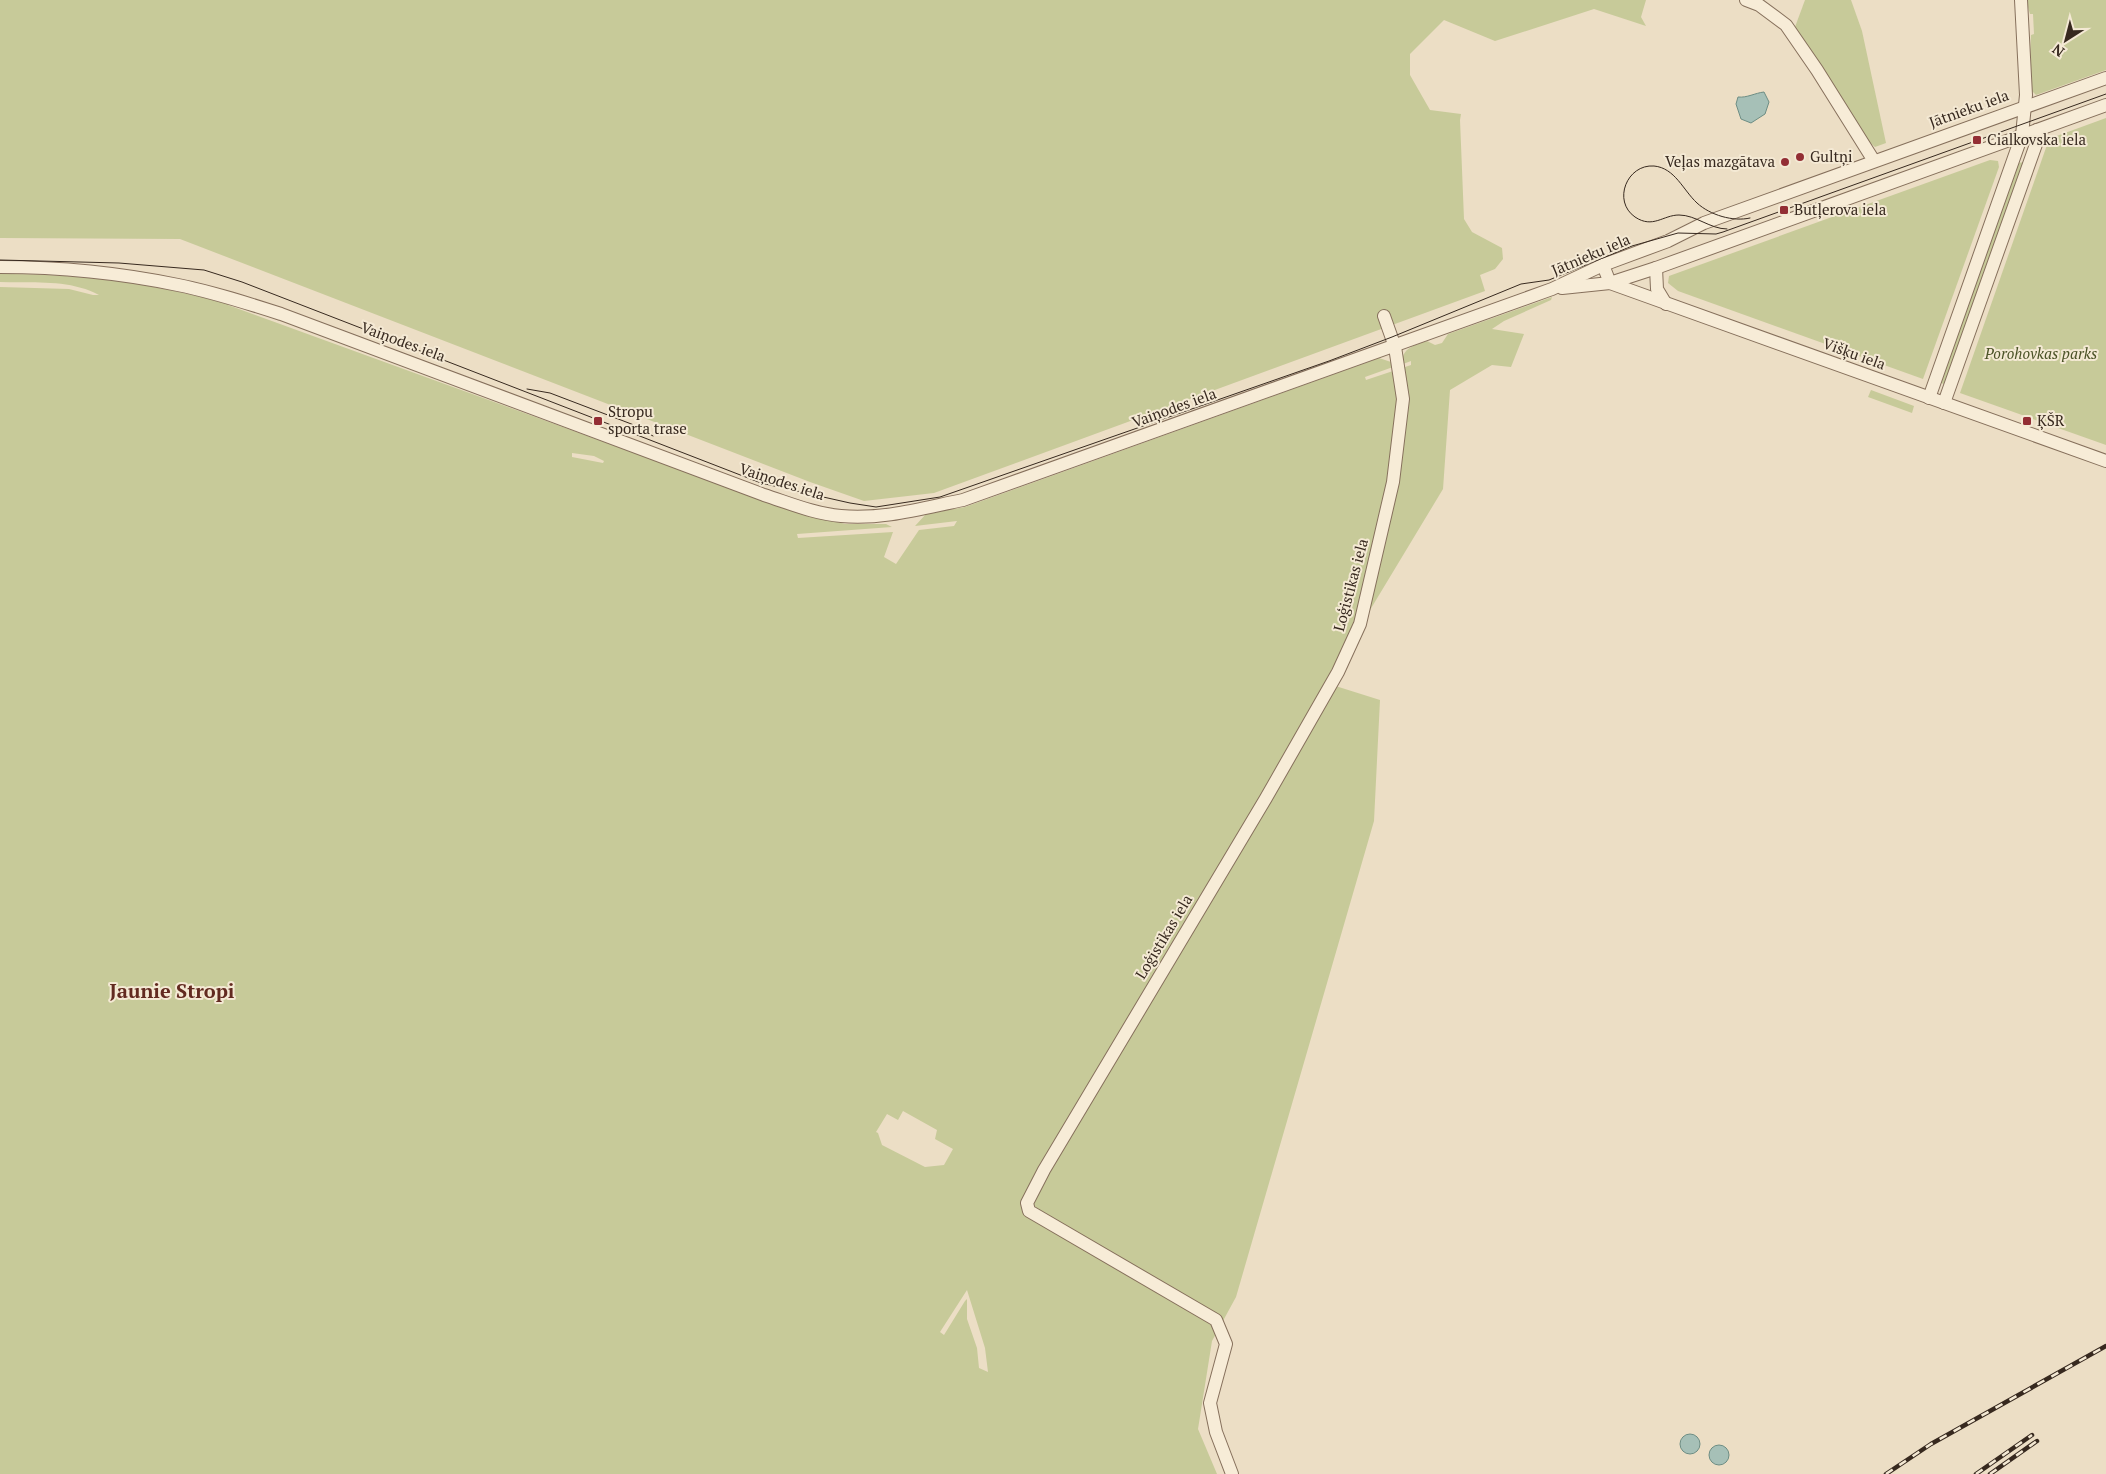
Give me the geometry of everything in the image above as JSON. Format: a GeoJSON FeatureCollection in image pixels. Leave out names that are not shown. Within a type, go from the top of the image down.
{"type":"FeatureCollection","features":[{"type":"Feature","properties":{"kind":"street"},"geometry":{"type":"LineString","coordinates":[[1746,0],[1759,5],[1786,25],[1874,161]]}},
{"type":"Feature","properties":{"kind":"street"},"geometry":{"type":"LineString","coordinates":[[1929,398],[2022,129],[2025,106],[2021,0]]}},
{"type":"Feature","properties":{"kind":"street","name":"Jātnieku iela"},"geometry":{"type":"LineString","coordinates":[[1552,289],[1603,265],[1668,241],[1704,223],[2106,78]]}},
{"type":"Feature","properties":{"kind":"street"},"geometry":{"type":"LineString","coordinates":[[2022,129],[2037,130],[2106,105]]}},
{"type":"Feature","properties":{"kind":"street","name":"Jātnieku iela"},"geometry":{"type":"LineString","coordinates":[[1552,289],[1610,283],[1656,268],[2022,129]]}},
{"type":"Feature","properties":{"kind":"street"},"geometry":{"type":"LineString","coordinates":[[1944,403],[2039,136],[2037,130]]}},
{"type":"Feature","properties":{"kind":"street"},"geometry":{"type":"LineString","coordinates":[[1603,265],[1610,283]]}},
{"type":"Feature","properties":{"kind":"street","name":"Vaiņodes iela"},"geometry":{"type":"LineString","coordinates":[[0,267],[70,269],[178,285],[224,296],[281,314],[764,495],[804,508],[841,516],[899,513],[962,500],[1395,347],[1552,289]]}},
{"type":"Feature","properties":{"kind":"street"},"geometry":{"type":"LineString","coordinates":[[1656,268],[1657,289],[1666,304]]}},
{"type":"Feature","properties":{"kind":"street","name":"Višķu iela"},"geometry":{"type":"LineString","coordinates":[[1610,283],[2106,461]]}},
{"type":"Feature","properties":{"kind":"street","name":"Loģistikas iela"},"geometry":{"type":"LineString","coordinates":[[1232,1474],[1216,1432],[1210,1403],[1226,1344],[1216,1320],[1029,1211],[1027,1203],[1044,1170],[1295,748],[1338,672],[1360,624],[1393,482],[1403,399],[1395,347],[1384,316]]}},
{"type":"Feature","properties":{"kind":"green space"},"geometry":{"type":"Polygon","coordinates":[[[0,0],[1646,0],[1641,17],[1646,26],[1594,9],[1495,41],[1444,20],[1410,54],[1410,75],[1430,110],[1461,114],[1464,219],[1472,232],[1502,248],[1503,259],[1495,269],[1480,275],[1485,291],[934,493],[864,501],[810,482],[180,239],[0,238],[0,0]]]}},
{"type":"Feature","properties":{"kind":"green space"},"geometry":{"type":"Polygon","coordinates":[[[1805,0],[1851,0],[1862,31],[1886,143],[1875,147],[1866,139],[1795,27],[1805,0]]]}},
{"type":"Feature","properties":{"kind":"green space"},"geometry":{"type":"Polygon","coordinates":[[[2026,0],[2106,0],[2106,70],[2036,95],[2029,88],[2031,35],[2034,34],[2033,14],[2030,14],[2026,0]]]}},
{"type":"Feature","properties":{"kind":"green space","name":"Porohovkas parks"},"geometry":{"type":"Polygon","coordinates":[[[2106,118],[2106,445],[1960,393],[2048,142],[2054,137],[2106,118]]]}},
{"type":"Feature","properties":{"kind":"green space"},"geometry":{"type":"Polygon","coordinates":[[[1990,160],[1998,161],[1999,167],[1923,379],[1678,291],[1668,283],[1669,276],[1990,160]]]}},
{"type":"Feature","properties":{"kind":"green space"},"geometry":{"type":"Polygon","coordinates":[[[2026,162],[1946,385],[1939,382],[2017,163],[2026,162]]]}},
{"type":"Feature","properties":{"kind":"green space"},"geometry":{"type":"Polygon","coordinates":[[[0,274],[57,275],[143,285],[228,304],[793,511],[845,524],[886,524],[892,527],[797,534],[798,538],[893,532],[884,557],[896,564],[919,530],[954,526],[957,521],[915,526],[926,514],[965,507],[1379,358],[1391,362],[1393,367],[1365,377],[1366,380],[1411,365],[1411,361],[1403,364],[1403,359],[1406,351],[1414,346],[1427,341],[1435,345],[1442,343],[1448,334],[1552,297],[1551,300],[1504,321],[1492,329],[1524,334],[1511,367],[1492,365],[1450,390],[1443,489],[1326,683],[1380,700],[1374,821],[1236,1297],[1212,1341],[1198,1429],[1217,1474],[0,1474],[0,287],[69,289],[99,295],[76,286],[63,284],[0,282],[0,274]],[[572,453],[572,457],[603,463],[604,461],[594,456],[572,453]],[[903,1111],[898,1120],[887,1114],[876,1132],[882,1145],[925,1167],[944,1165],[953,1149],[935,1139],[937,1130],[903,1111]],[[967,1290],[940,1332],[944,1335],[967,1299],[967,1319],[977,1348],[979,1368],[988,1372],[985,1348],[967,1290]]]}},
{"type":"Feature","properties":{"kind":"green space"},"geometry":{"type":"Polygon","coordinates":[[[1871,390],[1914,406],[1912,413],[1868,397],[1871,390]]]}},
{"type":"Feature","properties":{"kind":"water"},"geometry":{"type":"Polygon","coordinates":[[[1764,92],[1769,102],[1765,114],[1751,123],[1741,119],[1736,104],[1738,97],[1764,92]]]}},
{"type":"Feature","properties":{"kind":"water"},"geometry":{"type":"Polygon","coordinates":[[[1690,1434],[1697,1437],[1700,1444],[1697,1451],[1690,1454],[1683,1451],[1680,1444],[1683,1437],[1690,1434]]]}},
{"type":"Feature","properties":{"kind":"water"},"geometry":{"type":"Polygon","coordinates":[[[1719,1445],[1726,1448],[1729,1455],[1726,1462],[1719,1465],[1712,1462],[1709,1455],[1712,1448],[1719,1445]]]}},
{"type":"Feature","properties":{"kind":"tram line"},"geometry":{"type":"LineString","coordinates":[[0,260],[119,263],[204,270],[242,282],[761,483],[876,507],[940,497],[1329,361],[1521,284],[1549,280],[1632,246],[1678,233],[1716,234],[1723,232],[2106,94]]}},
{"type":"Feature","properties":{"kind":"tram line"},"geometry":{"type":"LineString","coordinates":[[1727,229],[1679,215],[1653,222],[1641,220],[1628,210],[1624,202],[1626,185],[1636,171],[1644,167],[1654,166],[1673,175],[1692,198],[1708,211],[1729,218],[1750,218]]}},
{"type":"Feature","properties":{"kind":"tram line"},"geometry":{"type":"LineString","coordinates":[[527,389],[550,393],[634,425],[653,436]]}},
{"type":"Feature","properties":{"kind":"railway"},"geometry":{"type":"LineString","coordinates":[[1886,1474],[1931,1444],[2106,1346]]}},
{"type":"Feature","properties":{"kind":"railway"},"geometry":{"type":"LineString","coordinates":[[1976,1474],[2032,1435]]}},
{"type":"Feature","properties":{"kind":"railway"},"geometry":{"type":"LineString","coordinates":[[1990,1474],[2037,1441]]}},
{"type":"Feature","properties":{"kind":"place","name":"Cialkovska iela"},"geometry":{"type":"Point","coordinates":[1977,140]}},
{"type":"Feature","properties":{"kind":"place","name":"Gultņi"},"geometry":{"type":"Point","coordinates":[1800,157]}},
{"type":"Feature","properties":{"kind":"place","name":"Veļas mazgātava"},"geometry":{"type":"Point","coordinates":[1785,162]}},
{"type":"Feature","properties":{"kind":"place","name":"Butļerova iela"},"geometry":{"type":"Point","coordinates":[1784,210]}},
{"type":"Feature","properties":{"kind":"place","name":"Stropu sporta trase"},"geometry":{"type":"Point","coordinates":[598,421]}},
{"type":"Feature","properties":{"kind":"place","name":"ĶŠR"},"geometry":{"type":"Point","coordinates":[2027,421]}},
{"type":"Feature","properties":{"kind":"district","name":"Jaunie Stropi"},"geometry":{"type":"Point","coordinates":[172,991]}}]}
